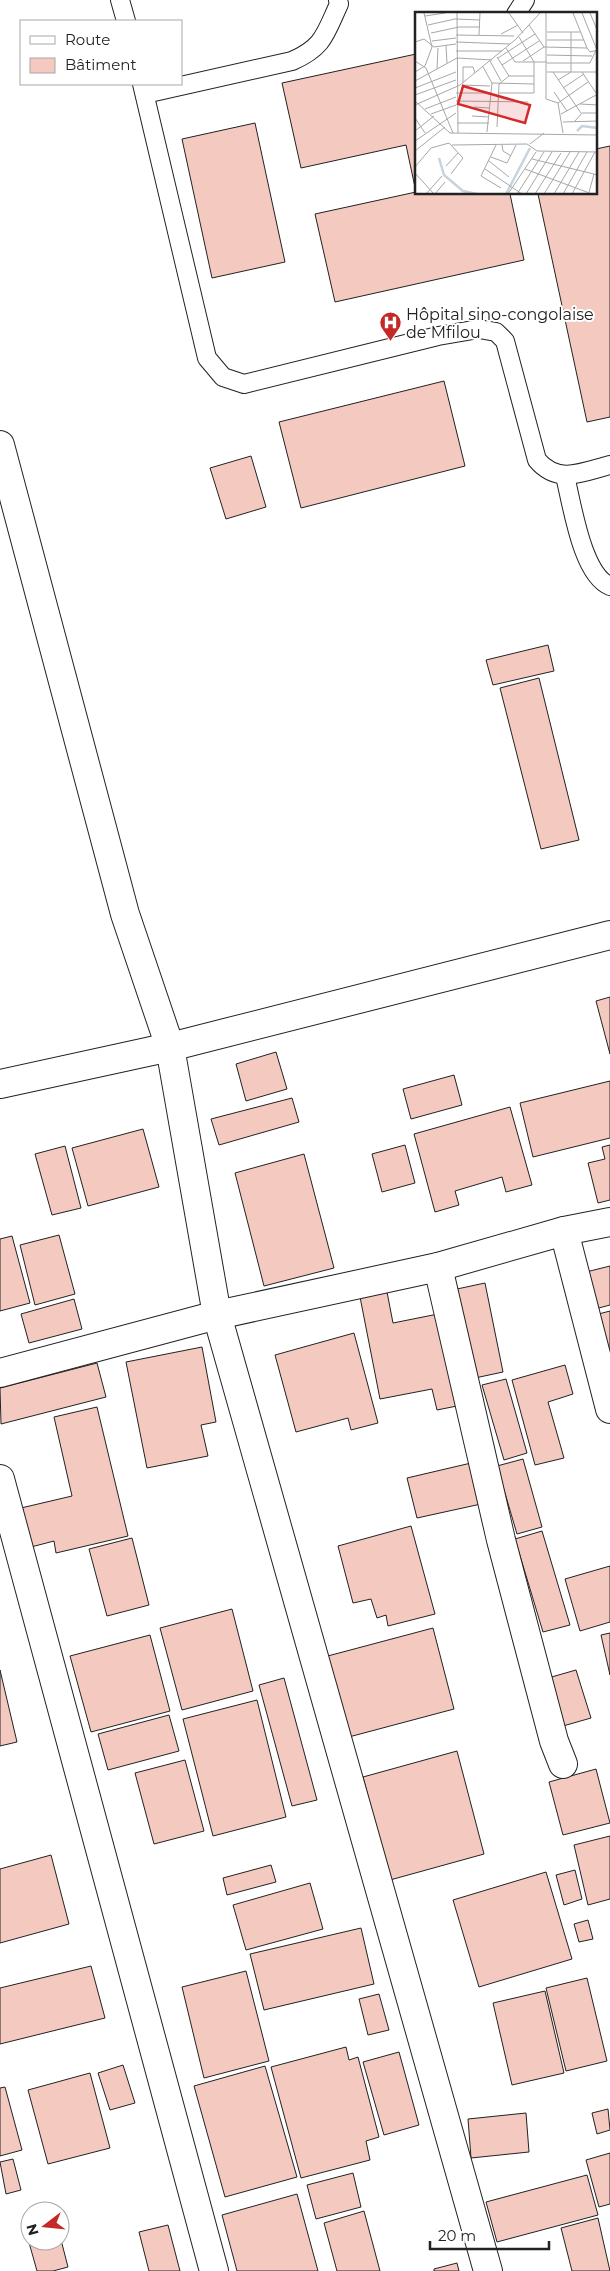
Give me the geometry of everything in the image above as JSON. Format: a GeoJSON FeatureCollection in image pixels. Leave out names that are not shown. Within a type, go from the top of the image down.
{"type":"FeatureCollection","features":[{"type":"Feature","properties":{"kind":"street"},"geometry":{"type":"LineString","coordinates":[[0,445],[125,914],[170,1047],[217,1315],[488,2271]]}},
{"type":"Feature","properties":{"kind":"street"},"geometry":{"type":"LineString","coordinates":[[0,1084],[170,1047],[610,935]]}},
{"type":"Feature","properties":{"kind":"street"},"geometry":{"type":"LineString","coordinates":[[0,1373],[217,1315],[438,1266],[564,1231],[610,1222]]}},
{"type":"Feature","properties":{"kind":"street"},"geometry":{"type":"LineString","coordinates":[[564,1231],[610,1409]]}},
{"type":"Feature","properties":{"kind":"street"},"geometry":{"type":"LineString","coordinates":[[438,1266],[501,1540],[554,1741],[563,1764]]}},
{"type":"Feature","properties":{"kind":"street"},"geometry":{"type":"LineString","coordinates":[[0,1479],[214,2271]]}},
{"type":"Feature","properties":{"kind":"lane"},"geometry":{"type":"LineString","coordinates":[[120,0],[126,20]]}},
{"type":"Feature","properties":{"kind":"lane"},"geometry":{"type":"LineString","coordinates":[[182,82],[292,61],[310,53],[323,39],[339,4],[338,0]]}},
{"type":"Feature","properties":{"kind":"lane"},"geometry":{"type":"LineString","coordinates":[[517,12],[525,0]]}},
{"type":"Feature","properties":{"kind":"lane"},"geometry":{"type":"LineString","coordinates":[[165,85],[144,89],[207,358],[223,377],[244,384],[438,336],[479,329],[496,332],[505,341],[537,460],[545,470],[565,476],[610,465]]}},
{"type":"Feature","properties":{"kind":"lane"},"geometry":{"type":"LineString","coordinates":[[565,476],[589,566],[602,582],[610,586]]}},
{"type":"Feature","properties":{"kind":"building"},"geometry":{"type":"Polygon","coordinates":[[[415,54],[415,187],[406,145],[301,168],[282,83],[415,54]]]}},
{"type":"Feature","properties":{"kind":"building"},"geometry":{"type":"Polygon","coordinates":[[[255,123],[285,262],[212,278],[182,139],[255,123]]]}},
{"type":"Feature","properties":{"kind":"building"},"geometry":{"type":"Polygon","coordinates":[[[610,146],[610,417],[587,422],[538,195],[598,195],[598,149],[610,146]]]}},
{"type":"Feature","properties":{"kind":"building"},"geometry":{"type":"Polygon","coordinates":[[[415,192],[415,195],[510,195],[524,260],[335,302],[315,214],[415,192]]]}},
{"type":"Feature","properties":{"kind":"building"},"geometry":{"type":"Polygon","coordinates":[[[444,381],[465,466],[301,508],[279,422],[444,381]]]}},
{"type":"Feature","properties":{"kind":"building"},"geometry":{"type":"Polygon","coordinates":[[[251,456],[266,507],[226,519],[210,468],[251,456]]]}},
{"type":"Feature","properties":{"kind":"building"},"geometry":{"type":"Polygon","coordinates":[[[548,645],[554,671],[493,685],[486,660],[548,645]]]}},
{"type":"Feature","properties":{"kind":"building"},"geometry":{"type":"Polygon","coordinates":[[[539,678],[579,840],[541,849],[500,688],[539,678]]]}},
{"type":"Feature","properties":{"kind":"building"},"geometry":{"type":"Polygon","coordinates":[[[610,997],[610,1054],[596,1001],[610,997]]]}},
{"type":"Feature","properties":{"kind":"building"},"geometry":{"type":"Polygon","coordinates":[[[276,1052],[287,1089],[246,1101],[236,1064],[276,1052]]]}},
{"type":"Feature","properties":{"kind":"building"},"geometry":{"type":"Polygon","coordinates":[[[454,1075],[462,1105],[411,1119],[403,1089],[454,1075]]]}},
{"type":"Feature","properties":{"kind":"building"},"geometry":{"type":"Polygon","coordinates":[[[610,1081],[610,1138],[533,1157],[520,1103],[610,1081]]]}},
{"type":"Feature","properties":{"kind":"building"},"geometry":{"type":"Polygon","coordinates":[[[292,1098],[299,1122],[219,1145],[211,1119],[292,1098]]]}},
{"type":"Feature","properties":{"kind":"building"},"geometry":{"type":"Polygon","coordinates":[[[510,1107],[532,1185],[506,1192],[502,1177],[455,1191],[459,1205],[435,1212],[414,1134],[510,1107]]]}},
{"type":"Feature","properties":{"kind":"building"},"geometry":{"type":"Polygon","coordinates":[[[143,1129],[159,1187],[88,1206],[72,1148],[143,1129]]]}},
{"type":"Feature","properties":{"kind":"building"},"geometry":{"type":"Polygon","coordinates":[[[405,1145],[415,1183],[382,1192],[372,1154],[405,1145]]]}},
{"type":"Feature","properties":{"kind":"building"},"geometry":{"type":"Polygon","coordinates":[[[610,1145],[610,1200],[598,1203],[588,1163],[605,1159],[602,1147],[610,1145]]]}},
{"type":"Feature","properties":{"kind":"building"},"geometry":{"type":"Polygon","coordinates":[[[65,1146],[81,1208],[52,1215],[35,1154],[65,1146]]]}},
{"type":"Feature","properties":{"kind":"building"},"geometry":{"type":"Polygon","coordinates":[[[304,1154],[334,1268],[264,1286],[235,1173],[304,1154]]]}},
{"type":"Feature","properties":{"kind":"building"},"geometry":{"type":"Polygon","coordinates":[[[59,1235],[75,1294],[35,1305],[20,1245],[59,1235]]]}},
{"type":"Feature","properties":{"kind":"building"},"geometry":{"type":"Polygon","coordinates":[[[12,1236],[30,1303],[0,1311],[0,1239],[12,1236]]]}},
{"type":"Feature","properties":{"kind":"building"},"geometry":{"type":"Polygon","coordinates":[[[610,1266],[610,1305],[595,1309],[586,1272],[610,1266]]]}},
{"type":"Feature","properties":{"kind":"building"},"geometry":{"type":"Polygon","coordinates":[[[485,1283],[503,1372],[475,1378],[457,1289],[485,1283]]]}},
{"type":"Feature","properties":{"kind":"building"},"geometry":{"type":"Polygon","coordinates":[[[387,1292],[393,1323],[438,1314],[457,1406],[437,1410],[432,1389],[380,1399],[360,1297],[387,1292]]]}},
{"type":"Feature","properties":{"kind":"building"},"geometry":{"type":"Polygon","coordinates":[[[74,1299],[82,1329],[29,1343],[21,1314],[74,1299]]]}},
{"type":"Feature","properties":{"kind":"building"},"geometry":{"type":"Polygon","coordinates":[[[610,1311],[610,1390],[591,1316],[610,1311]]]}},
{"type":"Feature","properties":{"kind":"building"},"geometry":{"type":"Polygon","coordinates":[[[354,1333],[378,1423],[351,1430],[348,1418],[296,1432],[275,1355],[354,1333]]]}},
{"type":"Feature","properties":{"kind":"building"},"geometry":{"type":"Polygon","coordinates":[[[202,1347],[216,1422],[201,1425],[208,1456],[147,1468],[126,1362],[202,1347]]]}},
{"type":"Feature","properties":{"kind":"building"},"geometry":{"type":"Polygon","coordinates":[[[97,1363],[106,1397],[1,1424],[0,1388],[97,1363]]]}},
{"type":"Feature","properties":{"kind":"building"},"geometry":{"type":"Polygon","coordinates":[[[565,1365],[573,1394],[548,1402],[564,1458],[535,1465],[512,1380],[565,1365]]]}},
{"type":"Feature","properties":{"kind":"building"},"geometry":{"type":"Polygon","coordinates":[[[506,1379],[527,1453],[504,1460],[482,1385],[506,1379]]]}},
{"type":"Feature","properties":{"kind":"building"},"geometry":{"type":"Polygon","coordinates":[[[97,1407],[128,1536],[56,1553],[54,1541],[31,1547],[21,1508],[72,1496],[54,1417],[97,1407]]]}},
{"type":"Feature","properties":{"kind":"building"},"geometry":{"type":"Polygon","coordinates":[[[523,1459],[542,1527],[517,1534],[497,1466],[523,1459]]]}},
{"type":"Feature","properties":{"kind":"building"},"geometry":{"type":"Polygon","coordinates":[[[471,1463],[481,1504],[417,1518],[407,1478],[471,1463]]]}},
{"type":"Feature","properties":{"kind":"building"},"geometry":{"type":"Polygon","coordinates":[[[411,1526],[435,1614],[388,1626],[386,1615],[377,1618],[371,1599],[353,1603],[338,1546],[411,1526]]]}},
{"type":"Feature","properties":{"kind":"building"},"geometry":{"type":"Polygon","coordinates":[[[542,1531],[570,1625],[543,1632],[515,1539],[542,1531]]]}},
{"type":"Feature","properties":{"kind":"building"},"geometry":{"type":"Polygon","coordinates":[[[132,1538],[149,1605],[107,1616],[89,1549],[132,1538]]]}},
{"type":"Feature","properties":{"kind":"building"},"geometry":{"type":"Polygon","coordinates":[[[610,1566],[610,1622],[580,1631],[565,1579],[610,1566]]]}},
{"type":"Feature","properties":{"kind":"building"},"geometry":{"type":"Polygon","coordinates":[[[232,1609],[253,1691],[182,1710],[160,1628],[232,1609]]]}},
{"type":"Feature","properties":{"kind":"building"},"geometry":{"type":"Polygon","coordinates":[[[433,1628],[454,1709],[345,1738],[324,1657],[433,1628]]]}},
{"type":"Feature","properties":{"kind":"building"},"geometry":{"type":"Polygon","coordinates":[[[610,1633],[610,1675],[601,1635],[610,1633]]]}},
{"type":"Feature","properties":{"kind":"building"},"geometry":{"type":"Polygon","coordinates":[[[150,1635],[170,1711],[91,1732],[70,1656],[150,1635]]]}},
{"type":"Feature","properties":{"kind":"building"},"geometry":{"type":"Polygon","coordinates":[[[0,1670],[17,1742],[0,1746],[0,1670]]]}},
{"type":"Feature","properties":{"kind":"building"},"geometry":{"type":"Polygon","coordinates":[[[576,1670],[591,1718],[563,1726],[548,1678],[576,1670]]]}},
{"type":"Feature","properties":{"kind":"building"},"geometry":{"type":"Polygon","coordinates":[[[284,1678],[317,1800],[292,1806],[259,1685],[284,1678]]]}},
{"type":"Feature","properties":{"kind":"building"},"geometry":{"type":"Polygon","coordinates":[[[257,1700],[286,1817],[213,1836],[183,1719],[257,1700]]]}},
{"type":"Feature","properties":{"kind":"building"},"geometry":{"type":"Polygon","coordinates":[[[169,1715],[179,1751],[108,1770],[98,1734],[169,1715]]]}},
{"type":"Feature","properties":{"kind":"building"},"geometry":{"type":"Polygon","coordinates":[[[457,1751],[484,1854],[390,1880],[363,1777],[457,1751]]]}},
{"type":"Feature","properties":{"kind":"building"},"geometry":{"type":"Polygon","coordinates":[[[185,1760],[204,1831],[154,1844],[135,1773],[185,1760]]]}},
{"type":"Feature","properties":{"kind":"building"},"geometry":{"type":"Polygon","coordinates":[[[596,1769],[610,1823],[563,1835],[549,1782],[596,1769]]]}},
{"type":"Feature","properties":{"kind":"building"},"geometry":{"type":"Polygon","coordinates":[[[610,1836],[610,1899],[588,1905],[574,1845],[610,1836]]]}},
{"type":"Feature","properties":{"kind":"building"},"geometry":{"type":"Polygon","coordinates":[[[51,1855],[69,1924],[0,1943],[0,1869],[51,1855]]]}},
{"type":"Feature","properties":{"kind":"building"},"geometry":{"type":"Polygon","coordinates":[[[271,1865],[276,1882],[227,1895],[223,1878],[271,1865]]]}},
{"type":"Feature","properties":{"kind":"building"},"geometry":{"type":"Polygon","coordinates":[[[575,1870],[582,1899],[564,1905],[556,1875],[575,1870]]]}},
{"type":"Feature","properties":{"kind":"building"},"geometry":{"type":"Polygon","coordinates":[[[546,1872],[572,1959],[479,1987],[453,1900],[546,1872]]]}},
{"type":"Feature","properties":{"kind":"building"},"geometry":{"type":"Polygon","coordinates":[[[310,1883],[323,1929],[246,1950],[233,1905],[310,1883]]]}},
{"type":"Feature","properties":{"kind":"building"},"geometry":{"type":"Polygon","coordinates":[[[588,1920],[593,1939],[579,1942],[574,1924],[588,1920]]]}},
{"type":"Feature","properties":{"kind":"building"},"geometry":{"type":"Polygon","coordinates":[[[361,1928],[374,1984],[264,2010],[250,1954],[361,1928]]]}},
{"type":"Feature","properties":{"kind":"building"},"geometry":{"type":"Polygon","coordinates":[[[91,1966],[105,2018],[0,2044],[0,1988],[91,1966]]]}},
{"type":"Feature","properties":{"kind":"building"},"geometry":{"type":"Polygon","coordinates":[[[246,1971],[269,2061],[204,2078],[182,1987],[246,1971]]]}},
{"type":"Feature","properties":{"kind":"building"},"geometry":{"type":"Polygon","coordinates":[[[587,1978],[607,2061],[566,2071],[546,1988],[587,1978]]]}},
{"type":"Feature","properties":{"kind":"building"},"geometry":{"type":"Polygon","coordinates":[[[545,1991],[564,2073],[512,2085],[493,2003],[545,1991]]]}},
{"type":"Feature","properties":{"kind":"building"},"geometry":{"type":"Polygon","coordinates":[[[379,1994],[389,2030],[368,2035],[359,1999],[379,1994]]]}},
{"type":"Feature","properties":{"kind":"building"},"geometry":{"type":"Polygon","coordinates":[[[346,2047],[349,2060],[358,2057],[379,2137],[366,2141],[370,2160],[301,2178],[271,2067],[346,2047]]]}},
{"type":"Feature","properties":{"kind":"building"},"geometry":{"type":"Polygon","coordinates":[[[399,2052],[419,2125],[384,2135],[363,2062],[399,2052]]]}},
{"type":"Feature","properties":{"kind":"building"},"geometry":{"type":"Polygon","coordinates":[[[123,2065],[135,2103],[110,2110],[98,2073],[123,2065]]]}},
{"type":"Feature","properties":{"kind":"building"},"geometry":{"type":"Polygon","coordinates":[[[265,2066],[297,2177],[225,2197],[194,2086],[265,2066]]]}},
{"type":"Feature","properties":{"kind":"building"},"geometry":{"type":"Polygon","coordinates":[[[90,2073],[110,2148],[48,2164],[28,2090],[90,2073]]]}},
{"type":"Feature","properties":{"kind":"building"},"geometry":{"type":"Polygon","coordinates":[[[5,2087],[22,2150],[0,2156],[0,2088],[5,2087]]]}},
{"type":"Feature","properties":{"kind":"building"},"geometry":{"type":"Polygon","coordinates":[[[608,2109],[610,2130],[597,2134],[592,2113],[608,2109]]]}},
{"type":"Feature","properties":{"kind":"building"},"geometry":{"type":"Polygon","coordinates":[[[526,2113],[529,2152],[471,2158],[468,2119],[526,2113]]]}},
{"type":"Feature","properties":{"kind":"building"},"geometry":{"type":"Polygon","coordinates":[[[610,2153],[610,2204],[599,2207],[586,2160],[610,2153]]]}},
{"type":"Feature","properties":{"kind":"building"},"geometry":{"type":"Polygon","coordinates":[[[13,2159],[21,2190],[6,2194],[0,2162],[13,2159]]]}},
{"type":"Feature","properties":{"kind":"building"},"geometry":{"type":"Polygon","coordinates":[[[353,2173],[361,2207],[316,2219],[307,2185],[353,2173]]]}},
{"type":"Feature","properties":{"kind":"building"},"geometry":{"type":"Polygon","coordinates":[[[587,2175],[598,2215],[497,2242],[486,2202],[587,2175]]]}},
{"type":"Feature","properties":{"kind":"building"},"geometry":{"type":"Polygon","coordinates":[[[297,2194],[318,2271],[237,2271],[222,2215],[297,2194]]]}},
{"type":"Feature","properties":{"kind":"building"},"geometry":{"type":"Polygon","coordinates":[[[364,2211],[380,2271],[337,2271],[324,2223],[364,2211]]]}},
{"type":"Feature","properties":{"kind":"building"},"geometry":{"type":"Polygon","coordinates":[[[598,2218],[610,2271],[572,2271],[561,2228],[598,2218]]]}},
{"type":"Feature","properties":{"kind":"building"},"geometry":{"type":"Polygon","coordinates":[[[168,2225],[180,2271],[149,2271],[139,2232],[168,2225]]]}},
{"type":"Feature","properties":{"kind":"building"},"geometry":{"type":"Polygon","coordinates":[[[31,2251],[64,2251],[68,2267],[53,2271],[37,2271],[31,2251]]]}},
{"type":"Feature","properties":{"kind":"building"},"geometry":{"type":"Polygon","coordinates":[[[457,2263],[459,2271],[434,2271],[434,2269],[457,2263]]]}},
{"type":"Feature","properties":{"kind":"place","name":"Hôpital sino-congolaise de Mfilou"},"geometry":{"type":"Point","coordinates":[390,342]}}]}
